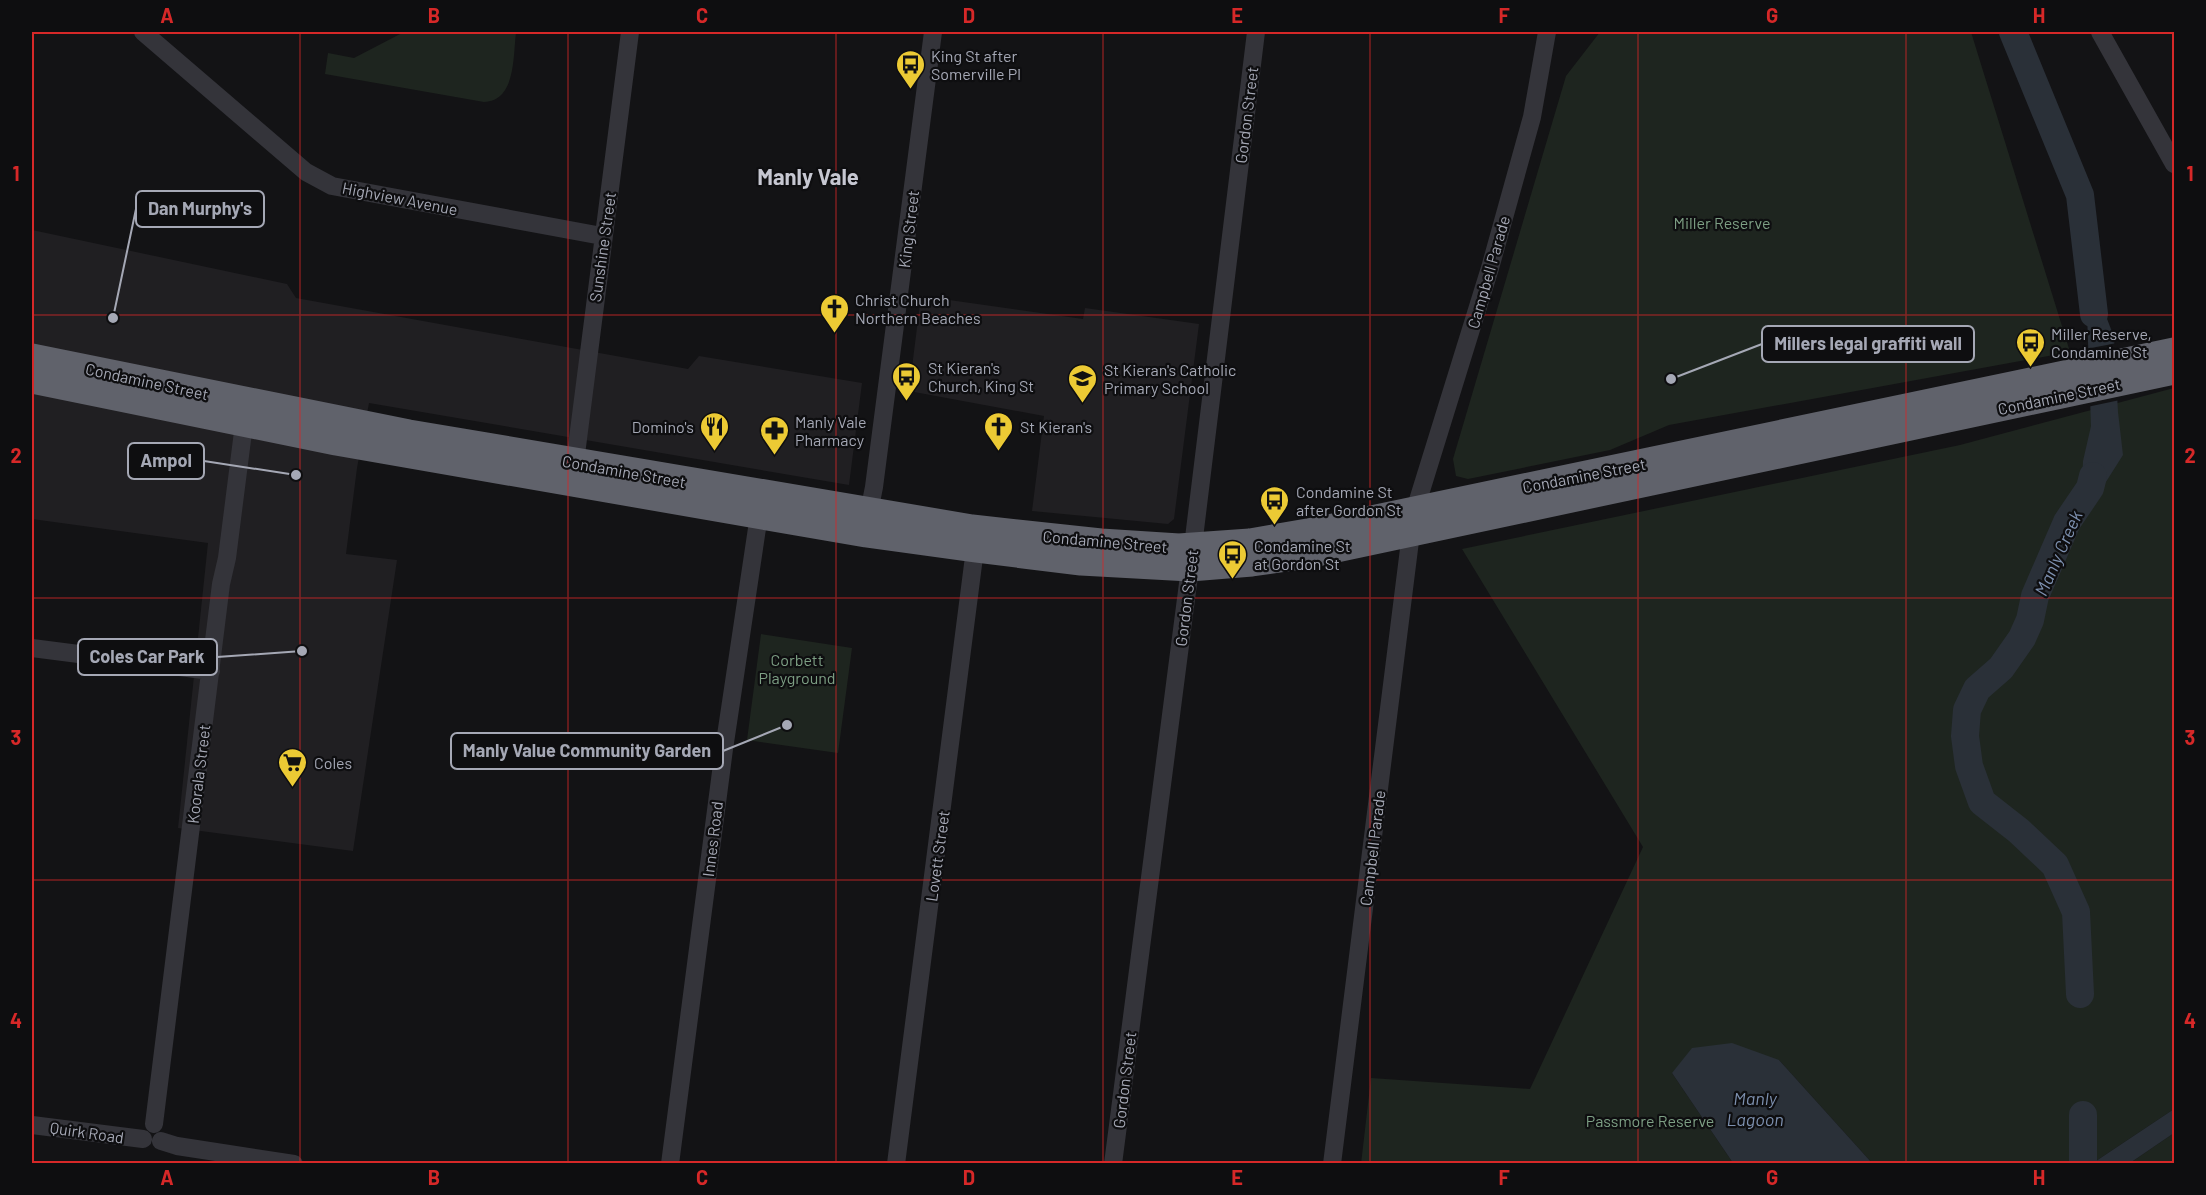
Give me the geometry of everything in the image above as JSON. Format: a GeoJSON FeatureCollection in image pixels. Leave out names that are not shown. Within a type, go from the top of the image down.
{"type":"FeatureCollection","features":[{"type":"Feature","properties":{"kind":"highway","name":"Condamine Street"},"geometry":{"type":"LineString","coordinates":[[32,380],[244,424],[759,515],[1101,542],[1191,557],[1252,563],[1308,555],[1413,521],[2130,370],[2175,351]]}},
{"type":"Feature","properties":{"kind":"highway","name":"Condamine Street"},"geometry":{"type":"LineString","coordinates":[[32,357],[275,408],[574,462],[867,523],[975,549],[1081,562],[1191,557]]}},
{"type":"Feature","properties":{"kind":"highway","name":"Condamine Street"},"geometry":{"type":"LineString","coordinates":[[2130,370],[2175,371]]}},
{"type":"Feature","properties":{"kind":"street","name":"Highview Avenue"},"geometry":{"type":"LineString","coordinates":[[143,32],[306,172],[332,186],[602,236]]}},
{"type":"Feature","properties":{"kind":"street","name":"Sunshine Street"},"geometry":{"type":"LineString","coordinates":[[574,462],[630,32]]}},
{"type":"Feature","properties":{"kind":"street","name":"King Street"},"geometry":{"type":"LineString","coordinates":[[867,523],[874,487],[933,32]]}},
{"type":"Feature","properties":{"kind":"street","name":"Gordon Street"},"geometry":{"type":"LineString","coordinates":[[1113,1164],[1256,32]]}},
{"type":"Feature","properties":{"kind":"street","name":"Campbell Parade"},"geometry":{"type":"LineString","coordinates":[[1332,1164],[1413,521],[1490,268],[1532,117],[1547,32]]}},
{"type":"Feature","properties":{"kind":"street"},"geometry":{"type":"LineString","coordinates":[[2100,32],[2175,165]]}},
{"type":"Feature","properties":{"kind":"street","name":"Koorala Street"},"geometry":{"type":"LineString","coordinates":[[152,1134],[244,424]]}},
{"type":"Feature","properties":{"kind":"street","name":"Innes Road"},"geometry":{"type":"LineString","coordinates":[[670,1164],[722,760],[759,515]]}},
{"type":"Feature","properties":{"kind":"street","name":"Lovett Street"},"geometry":{"type":"LineString","coordinates":[[896,1164],[975,549]]}},
{"type":"Feature","properties":{"kind":"street"},"geometry":{"type":"LineString","coordinates":[[32,648],[211,671]]}},
{"type":"Feature","properties":{"kind":"street","name":"Quirk Road"},"geometry":{"type":"LineString","coordinates":[[32,1125],[152,1134],[177,1146],[215,1158],[294,1164]]}},
{"type":"Feature","properties":{"kind":"shaded area"},"geometry":{"type":"Polygon","coordinates":[[[32,230],[287,284],[296,298],[688,369],[699,356],[862,383],[849,485],[369,403],[357,468],[346,554],[397,560],[353,851],[178,828],[208,543],[32,519],[32,230]]]}},
{"type":"Feature","properties":{"kind":"shaded area","name":"St Kieran's Catholic Primary School"},"geometry":{"type":"Polygon","coordinates":[[[921,296],[1083,319],[1085,308],[1199,324],[1174,519],[1168,524],[1032,511],[1044,416],[909,391],[921,296]]]}},
{"type":"Feature","properties":{"kind":"green space"},"geometry":{"type":"Polygon","coordinates":[[[404,32],[516,32],[511,76],[507,86],[494,100],[484,102],[325,74],[328,53],[354,58],[404,32]]]}},
{"type":"Feature","properties":{"kind":"green space","name":"Miller Reserve"},"geometry":{"type":"Polygon","coordinates":[[[1600,32],[1971,32],[2070,352],[1669,425],[1610,450],[1468,479],[1456,476],[1453,459],[1566,76],[1600,32]]]}},
{"type":"Feature","properties":{"kind":"green space","name":"Passmore Reserve"},"geometry":{"type":"Polygon","coordinates":[[[2174,388],[2174,1109],[2093,1163],[1872,1163],[1779,1060],[1672,1073],[1733,1163],[1361,1164],[1371,1078],[1530,1089],[1643,847],[1462,549],[1960,445],[2174,388]]]}},
{"type":"Feature","properties":{"kind":"green space","name":"Corbett Playground"},"geometry":{"type":"Polygon","coordinates":[[[761,634],[852,648],[838,753],[747,740],[761,634]]]}},
{"type":"Feature","properties":{"kind":"green space"},"geometry":{"type":"Polygon","coordinates":[[[2174,1133],[2174,1163],[2130,1163],[2174,1133]]]}},
{"type":"Feature","properties":{"kind":"water"},"geometry":{"type":"Polygon","coordinates":[[[2091,277],[2114,337],[2123,455],[2097,496],[2076,509],[2091,426],[2087,313],[2091,277]]]}},
{"type":"Feature","properties":{"kind":"water","name":"Manly Lagoon"},"geometry":{"type":"Polygon","coordinates":[[[1732,1043],[1779,1060],[1872,1163],[1733,1163],[1672,1073],[1692,1048],[1732,1043]]]}},
{"type":"Feature","properties":{"kind":"water"},"geometry":{"type":"Polygon","coordinates":[[[2174,1109],[2174,1133],[2130,1163],[2093,1163],[2174,1109]]]}},
{"type":"Feature","properties":{"kind":"pier"},"geometry":{"type":"Polygon","coordinates":[[[2117,343],[2120,400],[2087,407],[2086,349],[2117,343]]]}},
{"type":"Feature","properties":{"kind":"waterway","name":"Manly Creek"},"geometry":{"type":"LineString","coordinates":[[2013,32],[2080,195],[2094,314]]}},
{"type":"Feature","properties":{"kind":"waterway","name":"Manly Creek"},"geometry":{"type":"LineString","coordinates":[[2080,994],[2076,912],[2055,865],[2019,831],[1982,802],[1969,766],[1965,736],[1967,710],[1977,689],[2001,668],[2022,638],[2030,620],[2035,596],[2067,522],[2090,488],[2093,476]]}},
{"type":"Feature","properties":{"kind":"waterway","name":"Manly Creek"},"geometry":{"type":"LineString","coordinates":[[2083,1115],[2083,1164]]}},
{"type":"Feature","properties":{"kind":"place","name":"King St after Somerville Pl"},"geometry":{"type":"Point","coordinates":[910,90]}},
{"type":"Feature","properties":{"kind":"place","name":"Dan Murphy's"},"geometry":{"type":"Point","coordinates":[113,318]}},
{"type":"Feature","properties":{"kind":"place","name":"Christ Church Northern Beaches"},"geometry":{"type":"Point","coordinates":[834,334]}},
{"type":"Feature","properties":{"kind":"place","name":"Miller Reserve, Condamine St"},"geometry":{"type":"Point","coordinates":[2030,368]}},
{"type":"Feature","properties":{"kind":"place","name":"Millers legal graffiti wall"},"geometry":{"type":"Point","coordinates":[1671,379]}},
{"type":"Feature","properties":{"kind":"place","name":"St Kieran's Church, King St"},"geometry":{"type":"Point","coordinates":[907,402]}},
{"type":"Feature","properties":{"kind":"place","name":"St Kieran's Catholic Primary School"},"geometry":{"type":"Point","coordinates":[1083,404]}},
{"type":"Feature","properties":{"kind":"place","name":"Domino's"},"geometry":{"type":"Point","coordinates":[715,452]}},
{"type":"Feature","properties":{"kind":"place","name":"St Kieran's"},"geometry":{"type":"Point","coordinates":[999,452]}},
{"type":"Feature","properties":{"kind":"place","name":"Manly Vale Pharmacy"},"geometry":{"type":"Point","coordinates":[774,456]}},
{"type":"Feature","properties":{"kind":"place","name":"Ampol"},"geometry":{"type":"Point","coordinates":[296,475]}},
{"type":"Feature","properties":{"kind":"place","name":"Condamine St after Gordon St"},"geometry":{"type":"Point","coordinates":[1275,526]}},
{"type":"Feature","properties":{"kind":"place","name":"Condamine St at Gordon St"},"geometry":{"type":"Point","coordinates":[1233,580]}},
{"type":"Feature","properties":{"kind":"place","name":"Coles Car Park"},"geometry":{"type":"Point","coordinates":[302,651]}},
{"type":"Feature","properties":{"kind":"place","name":"Manly Value Community Garden"},"geometry":{"type":"Point","coordinates":[787,725]}},
{"type":"Feature","properties":{"kind":"place","name":"Coles"},"geometry":{"type":"Point","coordinates":[293,788]}},
{"type":"Feature","properties":{"kind":"district","name":"Manly Vale"},"geometry":{"type":"Point","coordinates":[808,176]}}]}
